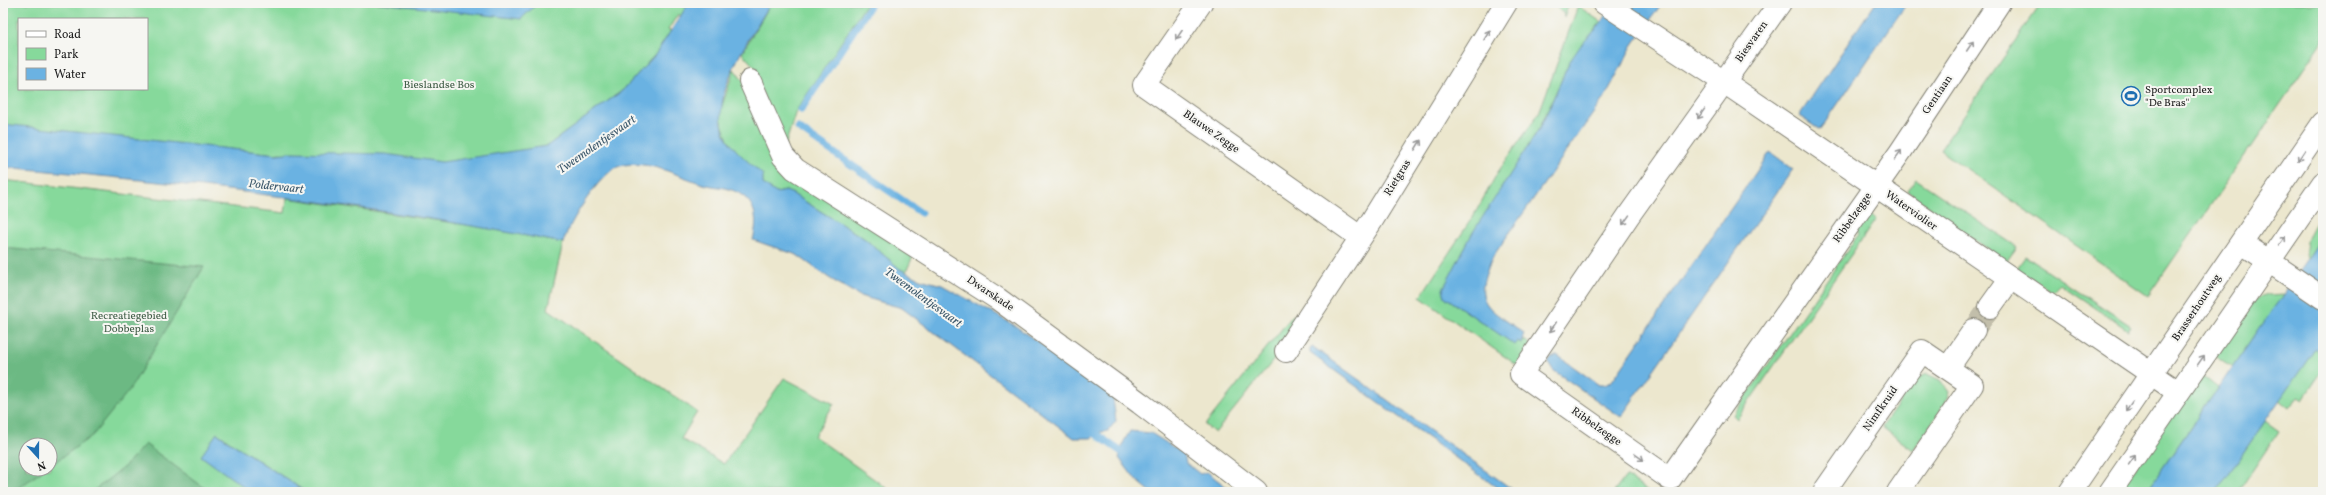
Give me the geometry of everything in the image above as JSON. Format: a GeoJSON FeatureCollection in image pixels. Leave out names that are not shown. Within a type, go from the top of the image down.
{"type":"FeatureCollection","features":[{"type":"Feature","properties":{"kind":"street","name":"Blauwe Zegge"},"geometry":{"type":"LineString","coordinates":[[1201,3],[1144,85],[1360,237]]}},
{"type":"Feature","properties":{"kind":"street","name":"Rietgras"},"geometry":{"type":"LineString","coordinates":[[1286,351],[1360,237],[1506,3]]}},
{"type":"Feature","properties":{"kind":"street","name":"Waterviolier"},"geometry":{"type":"LineString","coordinates":[[1604,3],[1724,82],[2010,279],[2178,392]]}},
{"type":"Feature","properties":{"kind":"street","name":"Biesvaren"},"geometry":{"type":"LineString","coordinates":[[1724,82],[1780,3]]}},
{"type":"Feature","properties":{"kind":"street","name":"Gentiaan"},"geometry":{"type":"LineString","coordinates":[[1876,186],[1999,3]]}},
{"type":"Feature","properties":{"kind":"street","name":"Dwarskade"},"geometry":{"type":"LineString","coordinates":[[750,80],[782,156],[795,169],[998,299],[1140,403],[1256,492]]}},
{"type":"Feature","properties":{"kind":"street","name":"Ribbelzegge"},"geometry":{"type":"LineString","coordinates":[[1724,82],[1629,215],[1521,374],[1670,479],[1876,186]]}},
{"type":"Feature","properties":{"kind":"street","name":"Brasserhoutweg"},"geometry":{"type":"LineString","coordinates":[[2070,492],[2323,124]]}},
{"type":"Feature","properties":{"kind":"street"},"geometry":{"type":"LineString","coordinates":[[2110,492],[2323,183]]}},
{"type":"Feature","properties":{"kind":"street"},"geometry":{"type":"LineString","coordinates":[[2242,243],[2323,298]]}},
{"type":"Feature","properties":{"kind":"street"},"geometry":{"type":"LineString","coordinates":[[1990,307],[2010,279]]}},
{"type":"Feature","properties":{"kind":"street"},"geometry":{"type":"LineString","coordinates":[[1948,368],[1974,330]]}},
{"type":"Feature","properties":{"kind":"street","name":"Nimfkruid"},"geometry":{"type":"LineString","coordinates":[[1827,492],[1824,490],[1922,351],[1972,385],[1898,492]]}},
{"type":"Feature","properties":{"kind":"green space","name":"Bieslandse Bos"},"geometry":{"type":"Polygon","coordinates":[[[3,3],[689,3],[681,16],[678,14],[668,30],[671,31],[655,55],[623,90],[547,146],[449,169],[277,154],[3,126],[3,3]]]}},
{"type":"Feature","properties":{"kind":"green space"},"geometry":{"type":"Polygon","coordinates":[[[771,3],[867,3],[796,111],[785,146],[757,81],[758,71],[742,53],[771,3]]]}},
{"type":"Feature","properties":{"kind":"green space"},"geometry":{"type":"Polygon","coordinates":[[[1550,3],[1569,3],[1564,18],[1563,12],[1550,3]]]}},
{"type":"Feature","properties":{"kind":"green space","name":"Sportcomplex \"De Bras\""},"geometry":{"type":"Polygon","coordinates":[[[2041,3],[2323,3],[2323,42],[2148,296],[1940,150],[2041,3]]]}},
{"type":"Feature","properties":{"kind":"green space"},"geometry":{"type":"Polygon","coordinates":[[[1578,6],[1601,22],[1570,61],[1541,125],[1513,170],[1445,297],[1515,344],[1518,341],[1521,343],[1523,339],[1531,345],[1518,366],[1420,297],[1474,215],[1498,172],[1539,113],[1578,6]]]}},
{"type":"Feature","properties":{"kind":"green space"},"geometry":{"type":"Polygon","coordinates":[[[734,69],[743,81],[775,156],[913,256],[906,272],[900,269],[865,239],[793,194],[786,191],[776,193],[763,184],[728,140],[723,127],[720,112],[734,69]]]}},
{"type":"Feature","properties":{"kind":"green space"},"geometry":{"type":"Polygon","coordinates":[[[1916,179],[2017,247],[2006,262],[1907,191],[1916,179]]]}},
{"type":"Feature","properties":{"kind":"green space","name":"Recreatiegebied Dobbeplas"},"geometry":{"type":"Polygon","coordinates":[[[3,180],[285,213],[287,198],[481,227],[563,243],[548,309],[697,412],[681,439],[724,464],[784,378],[834,404],[814,436],[892,492],[306,492],[217,433],[202,456],[253,492],[3,492],[3,180]]]}},
{"type":"Feature","properties":{"kind":"green space"},"geometry":{"type":"Polygon","coordinates":[[[2323,212],[2323,237],[2307,260],[2306,246],[2309,235],[2323,212]]]}},
{"type":"Feature","properties":{"kind":"green space"},"geometry":{"type":"Polygon","coordinates":[[[1867,214],[1876,219],[1737,419],[1733,415],[1858,235],[1854,230],[1867,214]]]}},
{"type":"Feature","properties":{"kind":"green space","name":"Recreatiegebied Dobbeplas"},"geometry":{"type":"Polygon","coordinates":[[[3,248],[204,267],[130,389],[93,435],[58,460],[58,437],[18,437],[18,477],[34,477],[13,492],[3,492],[3,248]]]}},
{"type":"Feature","properties":{"kind":"green space"},"geometry":{"type":"Polygon","coordinates":[[[2025,256],[2131,326],[2128,330],[2060,284],[2052,292],[2016,268],[2025,256]]]}},
{"type":"Feature","properties":{"kind":"green space"},"geometry":{"type":"Polygon","coordinates":[[[2284,294],[2232,368],[2213,355],[2249,303],[2266,295],[2284,294]]]}},
{"type":"Feature","properties":{"kind":"green space"},"geometry":{"type":"Polygon","coordinates":[[[1293,315],[1299,320],[1276,357],[1215,433],[1205,425],[1293,315]]]}},
{"type":"Feature","properties":{"kind":"green space"},"geometry":{"type":"Polygon","coordinates":[[[2315,349],[2321,353],[2323,349],[2323,370],[2303,399],[2298,396],[2289,408],[2279,400],[2315,349]]]}},
{"type":"Feature","properties":{"kind":"green space"},"geometry":{"type":"Polygon","coordinates":[[[1927,374],[1940,380],[1949,392],[1945,404],[1913,450],[1882,427],[1916,379],[1927,374]]]}},
{"type":"Feature","properties":{"kind":"green space"},"geometry":{"type":"Polygon","coordinates":[[[2200,374],[2218,388],[2146,492],[2118,492],[2200,374]]]}},
{"type":"Feature","properties":{"kind":"green space"},"geometry":{"type":"Polygon","coordinates":[[[2265,421],[2279,431],[2238,492],[2216,492],[2265,421]]]}},
{"type":"Feature","properties":{"kind":"green space"},"geometry":{"type":"Polygon","coordinates":[[[145,444],[210,492],[92,492],[125,466],[145,444]]]}},
{"type":"Feature","properties":{"kind":"green space"},"geometry":{"type":"Polygon","coordinates":[[[1626,476],[1649,492],[1614,492],[1626,476]]]}},
{"type":"Feature","properties":{"kind":"water"},"geometry":{"type":"Polygon","coordinates":[[[380,3],[538,3],[521,19],[380,3]]]}},
{"type":"Feature","properties":{"kind":"water","name":"Poldervaart"},"geometry":{"type":"Polygon","coordinates":[[[689,3],[771,3],[752,33],[733,69],[726,88],[722,107],[722,124],[728,140],[740,154],[763,175],[763,184],[776,193],[786,191],[793,194],[865,239],[900,269],[920,279],[942,285],[1014,325],[1079,371],[1109,393],[1113,399],[1116,421],[1108,431],[1101,432],[1091,438],[1074,438],[902,308],[860,296],[829,278],[797,255],[753,240],[756,222],[754,211],[748,200],[743,196],[733,190],[705,185],[650,166],[630,164],[620,166],[612,170],[604,177],[586,199],[571,224],[563,243],[424,218],[284,197],[143,180],[3,167],[3,124],[277,154],[293,152],[385,154],[442,162],[547,146],[623,90],[655,55],[689,3]]]}},
{"type":"Feature","properties":{"kind":"water"},"geometry":{"type":"Polygon","coordinates":[[[1613,3],[1662,3],[1632,46],[1606,95],[1494,255],[1487,271],[1483,284],[1483,294],[1486,302],[1491,309],[1524,333],[1521,343],[1518,341],[1515,345],[1445,297],[1443,289],[1473,232],[1541,126],[1570,61],[1581,45],[1598,27],[1613,3]]]}},
{"type":"Feature","properties":{"kind":"water"},"geometry":{"type":"Polygon","coordinates":[[[1875,3],[1907,3],[1820,130],[1799,116],[1875,3]]]}},
{"type":"Feature","properties":{"kind":"water"},"geometry":{"type":"Polygon","coordinates":[[[1770,152],[1793,169],[1621,417],[1553,370],[1548,362],[1551,358],[1557,355],[1599,385],[1605,385],[1612,381],[1770,152]]]}},
{"type":"Feature","properties":{"kind":"water"},"geometry":{"type":"Polygon","coordinates":[[[2323,237],[2323,337],[2321,340],[2323,349],[2321,353],[2315,349],[2216,492],[2146,492],[2323,237]]]}},
{"type":"Feature","properties":{"kind":"water"},"geometry":{"type":"Polygon","coordinates":[[[1313,347],[1315,350],[1316,349],[1516,492],[1503,492],[1310,353],[1310,349],[1313,347]]]}},
{"type":"Feature","properties":{"kind":"water"},"geometry":{"type":"Polygon","coordinates":[[[1130,431],[1151,433],[1184,454],[1186,463],[1200,474],[1207,472],[1233,492],[1151,492],[1135,479],[1119,458],[1124,441],[1130,431]]]}},
{"type":"Feature","properties":{"kind":"water"},"geometry":{"type":"Polygon","coordinates":[[[217,433],[306,492],[251,492],[201,456],[217,433]]]}},
{"type":"Feature","properties":{"kind":"waterway"},"geometry":{"type":"LineString","coordinates":[[801,110],[872,3]]}},
{"type":"Feature","properties":{"kind":"waterway"},"geometry":{"type":"LineString","coordinates":[[798,128],[921,213]]}},
{"type":"Feature","properties":{"kind":"waterway","name":"Tweemolentjesvaart"},"geometry":{"type":"LineString","coordinates":[[1090,430],[1129,457]]}},
{"type":"Feature","properties":{"kind":"tunnel"},"geometry":{"type":"LineString","coordinates":[[1974,330],[1990,307]]}},
{"type":"Feature","properties":{"kind":"place","name":"Sportcomplex \"De Bras\""},"geometry":{"type":"Point","coordinates":[2131,96]}}]}
